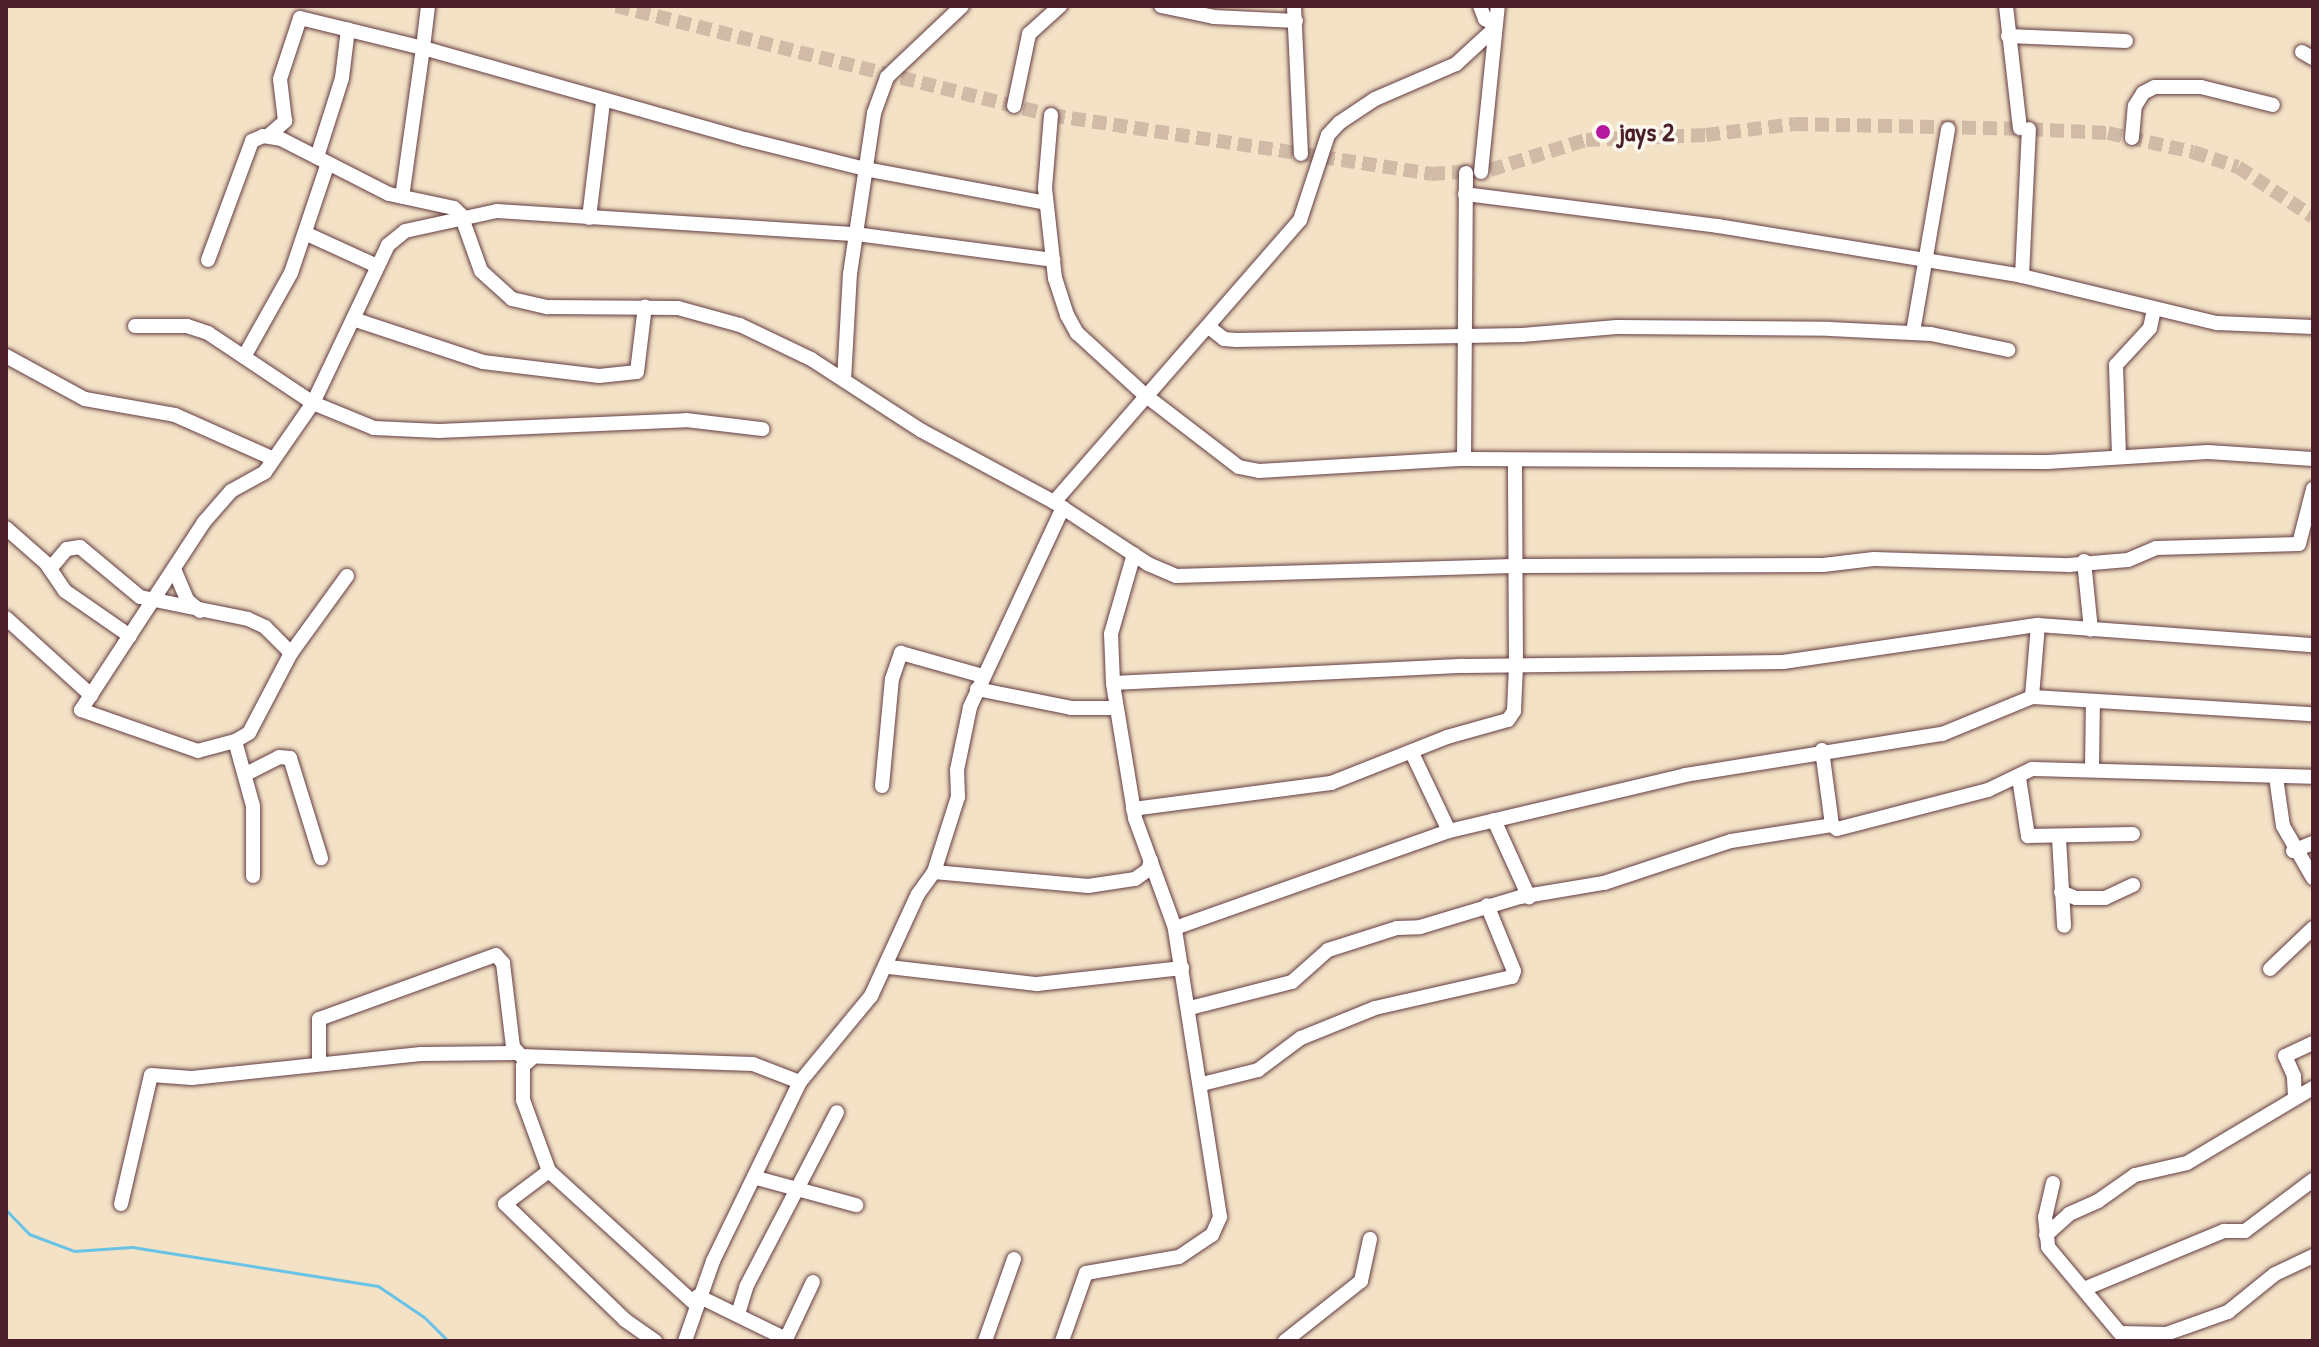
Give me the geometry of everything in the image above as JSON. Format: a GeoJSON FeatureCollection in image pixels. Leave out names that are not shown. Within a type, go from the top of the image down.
{"type":"FeatureCollection","features":[{"type":"Feature","properties":{"kind":"street"},"geometry":{"type":"LineString","coordinates":[[402,197],[428,6]]}},
{"type":"Feature","properties":{"kind":"street"},"geometry":{"type":"LineString","coordinates":[[844,380],[856,234],[865,169],[887,77],[962,6]]}},
{"type":"Feature","properties":{"kind":"street"},"geometry":{"type":"LineString","coordinates":[[1014,106],[1029,34],[1060,6]]}},
{"type":"Feature","properties":{"kind":"street"},"geometry":{"type":"LineString","coordinates":[[1161,6],[1214,17],[1295,14],[1301,154]]}},
{"type":"Feature","properties":{"kind":"street"},"geometry":{"type":"LineString","coordinates":[[1480,6],[1485,19],[1494,27]]}},
{"type":"Feature","properties":{"kind":"street"},"geometry":{"type":"LineString","coordinates":[[1464,459],[1461,333],[1465,194],[1473,173],[1498,6]]}},
{"type":"Feature","properties":{"kind":"street"},"geometry":{"type":"LineString","coordinates":[[2006,6],[2008,36],[2024,128],[2022,276]]}},
{"type":"Feature","properties":{"kind":"street"},"geometry":{"type":"LineString","coordinates":[[208,260],[250,144],[268,136],[285,121],[280,79],[298,20],[306,17],[603,102],[865,169],[1046,203]]}},
{"type":"Feature","properties":{"kind":"street"},"geometry":{"type":"LineString","coordinates":[[685,1341],[697,1300],[800,1082],[833,1046],[889,967],[918,894],[934,872],[958,797],[957,770],[980,682],[1059,505],[1145,395],[1210,328],[1300,220],[1328,135],[1339,123],[1375,99],[1456,64],[1494,27]]}},
{"type":"Feature","properties":{"kind":"street"},"geometry":{"type":"LineString","coordinates":[[245,355],[307,234],[342,78],[348,29]]}},
{"type":"Feature","properties":{"kind":"street"},"geometry":{"type":"LineString","coordinates":[[2008,36],[2126,41]]}},
{"type":"Feature","properties":{"kind":"street"},"geometry":{"type":"LineString","coordinates":[[2132,138],[2135,106],[2143,93],[2155,87],[2201,87],[2273,105]]}},
{"type":"Feature","properties":{"kind":"street"},"geometry":{"type":"LineString","coordinates":[[589,218],[603,102]]}},
{"type":"Feature","properties":{"kind":"street"},"geometry":{"type":"LineString","coordinates":[[1051,115],[1044,166],[1046,203],[1060,297],[1077,333],[1145,395],[1227,461],[1248,470],[1464,459],[1898,464],[2208,452],[2313,459]]}},
{"type":"Feature","properties":{"kind":"street"},"geometry":{"type":"LineString","coordinates":[[1913,332],[1948,129]]}},
{"type":"Feature","properties":{"kind":"street"},"geometry":{"type":"LineString","coordinates":[[268,136],[402,197],[442,205],[461,215],[481,271],[512,299],[548,307],[645,306],[706,313],[740,325],[844,380],[922,431],[1059,505],[1167,574],[1190,577],[1513,566],[1811,566],[1874,559],[2052,566],[2084,561],[2128,560],[2163,547],[2299,544],[2313,489]]}},
{"type":"Feature","properties":{"kind":"street"},"geometry":{"type":"LineString","coordinates":[[1465,194],[1718,226],[2022,276],[2217,323],[2313,327]]}},
{"type":"Feature","properties":{"kind":"street"},"geometry":{"type":"LineString","coordinates":[[347,576],[291,653],[272,696],[249,733],[235,741],[205,751],[175,745],[81,710],[222,500],[258,478],[313,403],[377,266],[396,236],[461,215],[497,211],[856,234],[1053,260]]}},
{"type":"Feature","properties":{"kind":"street"},"geometry":{"type":"LineString","coordinates":[[307,234],[377,266]]}},
{"type":"Feature","properties":{"kind":"street"},"geometry":{"type":"LineString","coordinates":[[353,319],[483,362],[599,376],[637,372],[645,306]]}},
{"type":"Feature","properties":{"kind":"street"},"geometry":{"type":"LineString","coordinates":[[2119,456],[2116,365],[2150,328],[2154,309]]}},
{"type":"Feature","properties":{"kind":"street"},"geometry":{"type":"LineString","coordinates":[[135,326],[187,326],[245,355],[313,403],[348,420],[403,432],[647,420],[762,429]]}},
{"type":"Feature","properties":{"kind":"street"},"geometry":{"type":"LineString","coordinates":[[1210,328],[1224,339],[1461,333],[1522,335],[1642,327],[1913,332],[2008,350]]}},
{"type":"Feature","properties":{"kind":"street"},"geometry":{"type":"LineString","coordinates":[[8,362],[85,399],[175,415],[274,459]]}},
{"type":"Feature","properties":{"kind":"street"},"geometry":{"type":"LineString","coordinates":[[1133,809],[1306,788],[1412,753],[1447,737],[1508,720],[1514,711],[1516,666],[1513,566],[1515,460]]}},
{"type":"Feature","properties":{"kind":"street"},"geometry":{"type":"LineString","coordinates":[[6,528],[50,569],[65,591],[130,636]]}},
{"type":"Feature","properties":{"kind":"street"},"geometry":{"type":"LineString","coordinates":[[50,569],[67,549],[80,547],[126,588],[152,602],[257,622],[291,653]]}},
{"type":"Feature","properties":{"kind":"street"},"geometry":{"type":"LineString","coordinates":[[1062,1341],[1086,1273],[1179,1257],[1212,1235],[1220,1205],[1175,928],[1133,809],[1116,708],[1111,634],[1134,554]]}},
{"type":"Feature","properties":{"kind":"street"},"geometry":{"type":"LineString","coordinates":[[2084,561],[2091,630]]}},
{"type":"Feature","properties":{"kind":"street"},"geometry":{"type":"LineString","coordinates":[[174,569],[187,600],[200,611]]}},
{"type":"Feature","properties":{"kind":"street"},"geometry":{"type":"LineString","coordinates":[[6,618],[91,695]]}},
{"type":"Feature","properties":{"kind":"street"},"geometry":{"type":"LineString","coordinates":[[1113,683],[1516,666],[1798,661],[2038,625],[2313,645]]}},
{"type":"Feature","properties":{"kind":"street"},"geometry":{"type":"LineString","coordinates":[[2032,697],[2038,625]]}},
{"type":"Feature","properties":{"kind":"street"},"geometry":{"type":"LineString","coordinates":[[882,786],[892,679],[901,653],[980,682],[1071,708],[1116,708]]}},
{"type":"Feature","properties":{"kind":"street"},"geometry":{"type":"LineString","coordinates":[[1175,928],[1449,831],[1685,775],[1822,750],[1942,734],[2032,697],[2313,714]]}},
{"type":"Feature","properties":{"kind":"street"},"geometry":{"type":"LineString","coordinates":[[2092,769],[2093,701]]}},
{"type":"Feature","properties":{"kind":"street"},"geometry":{"type":"LineString","coordinates":[[235,741],[253,806],[253,876]]}},
{"type":"Feature","properties":{"kind":"street"},"geometry":{"type":"LineString","coordinates":[[1822,750],[1832,825],[1837,829],[1879,820],[2019,778],[2032,769],[2313,777]]}},
{"type":"Feature","properties":{"kind":"street"},"geometry":{"type":"LineString","coordinates":[[1412,753],[1449,831]]}},
{"type":"Feature","properties":{"kind":"street"},"geometry":{"type":"LineString","coordinates":[[246,774],[279,757],[290,758],[321,858]]}},
{"type":"Feature","properties":{"kind":"street"},"geometry":{"type":"LineString","coordinates":[[2276,777],[2283,826],[2293,851],[2313,878]]}},
{"type":"Feature","properties":{"kind":"street"},"geometry":{"type":"LineString","coordinates":[[2019,778],[2025,834],[2059,838],[2133,834]]}},
{"type":"Feature","properties":{"kind":"street"},"geometry":{"type":"LineString","coordinates":[[1494,820],[1529,897]]}},
{"type":"Feature","properties":{"kind":"street"},"geometry":{"type":"LineString","coordinates":[[1190,1008],[1292,982],[1318,956],[1337,946],[1487,905],[1604,883],[1731,841],[1832,825]]}},
{"type":"Feature","properties":{"kind":"street"},"geometry":{"type":"LineString","coordinates":[[2059,838],[2064,926]]}},
{"type":"Feature","properties":{"kind":"street"},"geometry":{"type":"LineString","coordinates":[[2293,851],[2313,843]]}},
{"type":"Feature","properties":{"kind":"street"},"geometry":{"type":"LineString","coordinates":[[934,872],[1088,886],[1135,879],[1151,860]]}},
{"type":"Feature","properties":{"kind":"street"},"geometry":{"type":"LineString","coordinates":[[2061,892],[2105,898],[2133,885]]}},
{"type":"Feature","properties":{"kind":"street"},"geometry":{"type":"LineString","coordinates":[[1202,1084],[1258,1070],[1301,1038],[1375,1008],[1512,977],[1514,971],[1487,905]]}},
{"type":"Feature","properties":{"kind":"street"},"geometry":{"type":"LineString","coordinates":[[2270,969],[2313,928]]}},
{"type":"Feature","properties":{"kind":"street"},"geometry":{"type":"LineString","coordinates":[[319,1062],[319,1019],[496,955],[503,963],[516,1053]]}},
{"type":"Feature","properties":{"kind":"street"},"geometry":{"type":"LineString","coordinates":[[889,967],[1037,984],[1182,968]]}},
{"type":"Feature","properties":{"kind":"street"},"geometry":{"type":"LineString","coordinates":[[2295,1097],[2295,1080],[2285,1056],[2313,1043]]}},
{"type":"Feature","properties":{"kind":"street"},"geometry":{"type":"LineString","coordinates":[[121,1204],[151,1075],[192,1078],[319,1062],[516,1053],[531,1059],[753,1064],[800,1082]]}},
{"type":"Feature","properties":{"kind":"street"},"geometry":{"type":"LineString","coordinates":[[531,1059],[523,1066],[523,1100],[549,1171],[697,1300],[738,1314],[786,1339],[813,1282]]}},
{"type":"Feature","properties":{"kind":"street"},"geometry":{"type":"LineString","coordinates":[[2046,1235],[2069,1214],[2135,1175],[2187,1163],[2313,1088]]}},
{"type":"Feature","properties":{"kind":"street"},"geometry":{"type":"LineString","coordinates":[[738,1314],[837,1112]]}},
{"type":"Feature","properties":{"kind":"street"},"geometry":{"type":"LineString","coordinates":[[549,1171],[505,1204],[625,1320],[655,1341]]}},
{"type":"Feature","properties":{"kind":"street"},"geometry":{"type":"LineString","coordinates":[[757,1178],[856,1205]]}},
{"type":"Feature","properties":{"kind":"street"},"geometry":{"type":"LineString","coordinates":[[2084,1289],[2224,1231],[2245,1231],[2313,1180]]}},
{"type":"Feature","properties":{"kind":"street"},"geometry":{"type":"LineString","coordinates":[[2053,1183],[2046,1235],[2051,1252],[2115,1330],[2146,1339],[2228,1312],[2275,1274],[2313,1256]]}},
{"type":"Feature","properties":{"kind":"street"},"geometry":{"type":"LineString","coordinates":[[1285,1341],[1357,1285],[1370,1239]]}},
{"type":"Feature","properties":{"kind":"street"},"geometry":{"type":"LineString","coordinates":[[985,1341],[1014,1259]]}},
{"type":"Feature","properties":{"kind":"waterway"},"geometry":{"type":"LineString","coordinates":[[6,1210],[29,1234],[74,1251],[132,1247],[378,1286],[424,1317],[448,1341]]}},
{"type":"Feature","properties":{"kind":"tunnel"},"geometry":{"type":"LineString","coordinates":[[616,6],[1051,115],[1431,174],[1490,170],[1586,140],[1706,135],[1794,124],[2029,129],[2108,133],[2193,152],[2238,167],[2313,217]]}},
{"type":"Feature","properties":{"kind":"place","name":"jays 2"},"geometry":{"type":"Point","coordinates":[1603,132]}}]}
